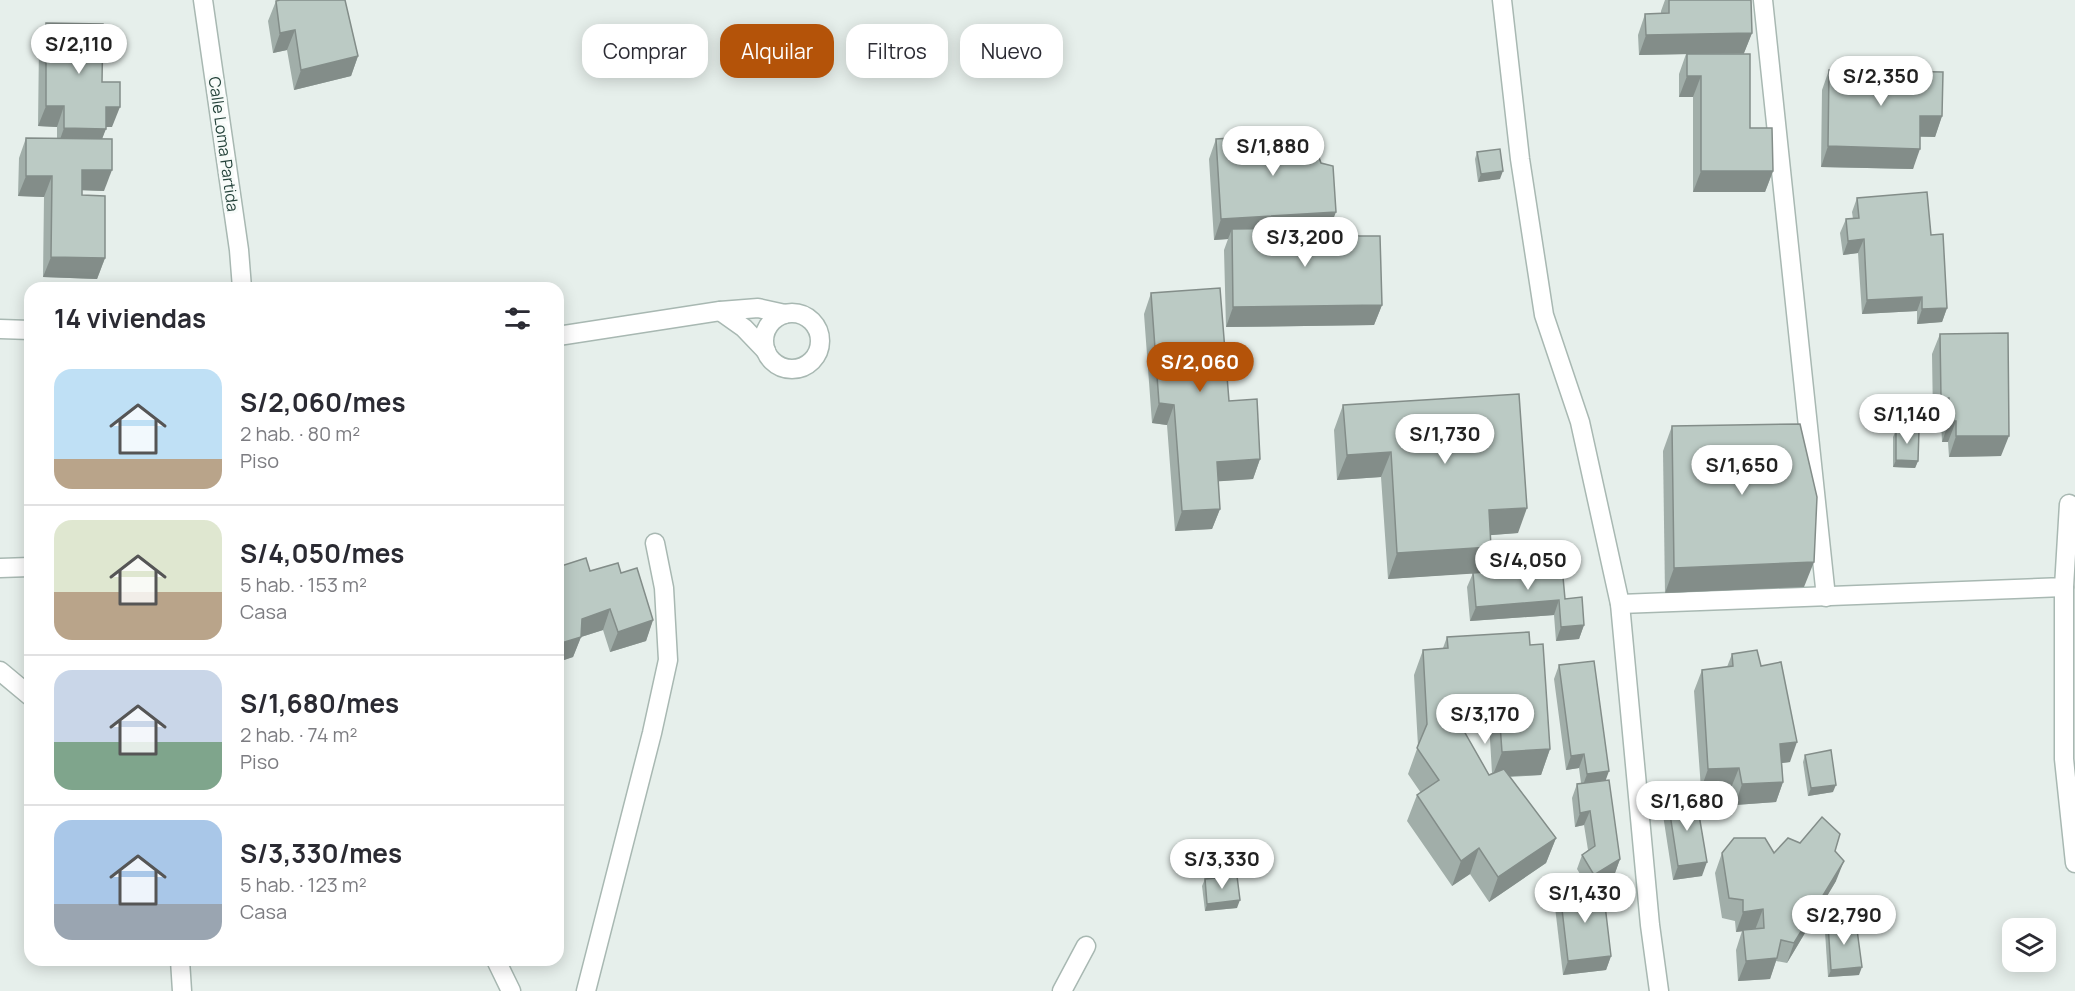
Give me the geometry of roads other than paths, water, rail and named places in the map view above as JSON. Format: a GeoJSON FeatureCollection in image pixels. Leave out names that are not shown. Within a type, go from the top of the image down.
{"type":"FeatureCollection","features":[{"type":"Feature","properties":{"kind":"street","name":"Calle Loma Partida"},"geometry":{"type":"LineString","coordinates":[[203,0],[239,250],[242,282]]}},
{"type":"Feature","properties":{"kind":"street"},"geometry":{"type":"LineString","coordinates":[[1502,0],[1520,159],[1544,315],[1580,422],[1620,604],[1650,925],[1659,991]]}},
{"type":"Feature","properties":{"kind":"street"},"geometry":{"type":"LineString","coordinates":[[1763,0],[1826,597]]}},
{"type":"Feature","properties":{"kind":"street"},"geometry":{"type":"LineString","coordinates":[[564,335],[720,311],[758,308],[803,315],[817,327],[819,345],[817,353],[805,366],[796,369],[778,365],[744,328],[720,311]]}},
{"type":"Feature","properties":{"kind":"street"},"geometry":{"type":"LineString","coordinates":[[766,351],[765,333],[777,317],[785,314]]}},
{"type":"Feature","properties":{"kind":"street"},"geometry":{"type":"LineString","coordinates":[[0,329],[24,330]]}},
{"type":"Feature","properties":{"kind":"street"},"geometry":{"type":"LineString","coordinates":[[2069,504],[2064,587],[2064,759],[2075,863]]}},
{"type":"Feature","properties":{"kind":"street"},"geometry":{"type":"LineString","coordinates":[[586,991],[652,733],[668,660],[664,588],[655,543]]}},
{"type":"Feature","properties":{"kind":"street"},"geometry":{"type":"LineString","coordinates":[[0,568],[24,567]]}},
{"type":"Feature","properties":{"kind":"street"},"geometry":{"type":"LineString","coordinates":[[1620,604],[2064,587]]}},
{"type":"Feature","properties":{"kind":"street"},"geometry":{"type":"LineString","coordinates":[[0,671],[24,691]]}},
{"type":"Feature","properties":{"kind":"street"},"geometry":{"type":"LineString","coordinates":[[1062,991],[1086,946]]}},
{"type":"Feature","properties":{"kind":"street"},"geometry":{"type":"LineString","coordinates":[[180,966],[182,991]]}},
{"type":"Feature","properties":{"kind":"street"},"geometry":{"type":"LineString","coordinates":[[499,966],[512,991]]}}]}
